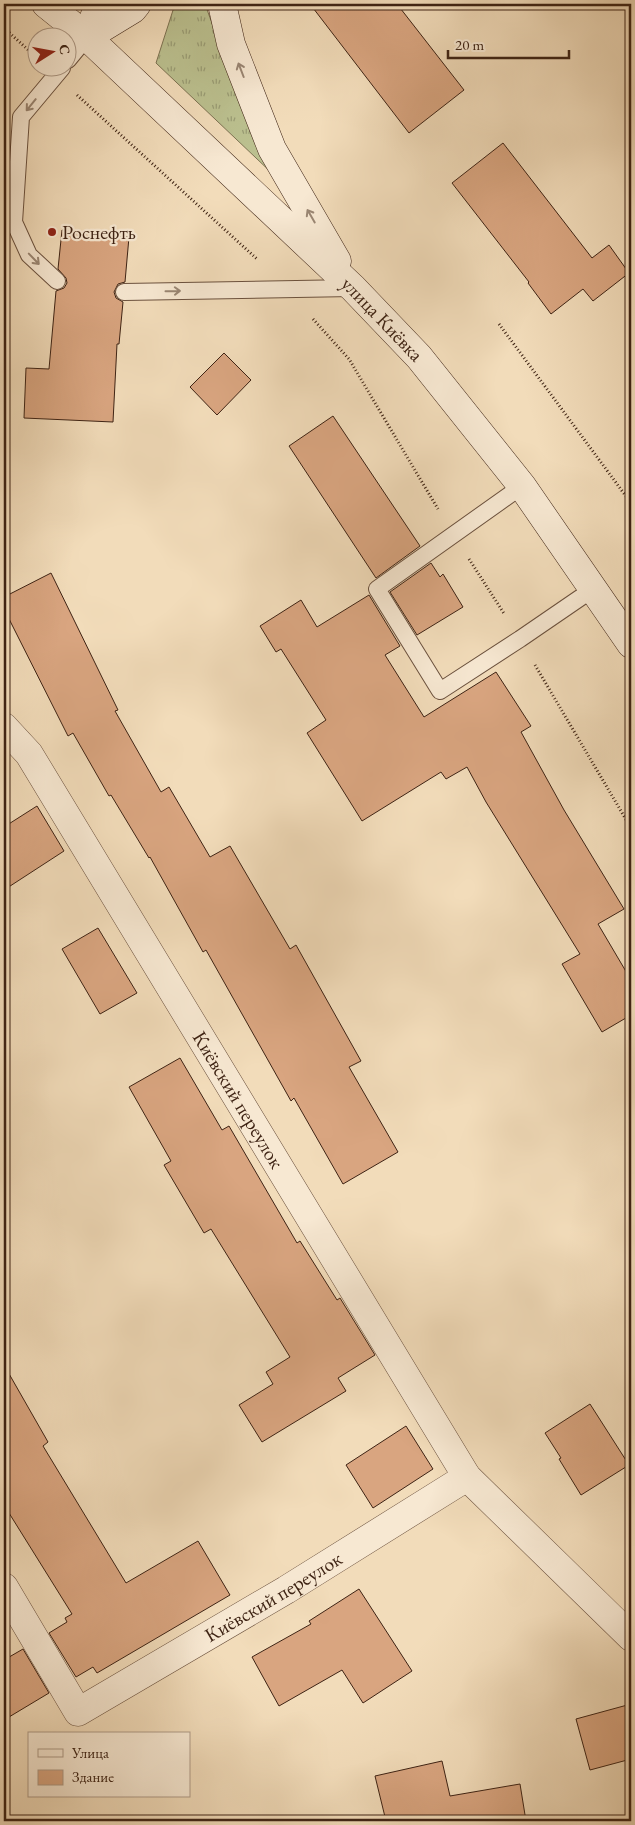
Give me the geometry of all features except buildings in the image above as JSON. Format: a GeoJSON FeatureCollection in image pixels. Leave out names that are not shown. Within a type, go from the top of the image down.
{"type":"FeatureCollection","features":[{"type":"Feature","properties":{"kind":"street","name":"улица Киёвка"},"geometry":{"type":"LineString","coordinates":[[46,4],[87,37],[353,288],[419,357],[522,486],[631,644]]}},
{"type":"Feature","properties":{"kind":"street"},"geometry":{"type":"LineString","coordinates":[[87,37],[99,4]]}},
{"type":"Feature","properties":{"kind":"street"},"geometry":{"type":"LineString","coordinates":[[87,37],[133,10],[137,4]]}},
{"type":"Feature","properties":{"kind":"street"},"geometry":{"type":"LineString","coordinates":[[222,4],[231,44],[272,149],[353,288]]}},
{"type":"Feature","properties":{"kind":"street","name":"Киёвский переулок"},"geometry":{"type":"LineString","coordinates":[[4,727],[29,754],[467,1476],[631,1637]]}},
{"type":"Feature","properties":{"kind":"street","name":"Киёвский переулок"},"geometry":{"type":"LineString","coordinates":[[4,1588],[78,1712],[286,1590],[467,1476]]}},
{"type":"Feature","properties":{"kind":"lane"},"geometry":{"type":"LineString","coordinates":[[78,48],[87,37]]}},
{"type":"Feature","properties":{"kind":"lane"},"geometry":{"type":"LineString","coordinates":[[53,78],[21,117],[14,222],[29,255],[57,281]]}},
{"type":"Feature","properties":{"kind":"lane"},"geometry":{"type":"LineString","coordinates":[[124,292],[353,288]]}},
{"type":"Feature","properties":{"kind":"lane"},"geometry":{"type":"LineString","coordinates":[[522,486],[377,589],[440,691],[593,589]]}},
{"type":"Feature","properties":{"kind":"path"},"geometry":{"type":"LineString","coordinates":[[4,28],[28,49]]}},
{"type":"Feature","properties":{"kind":"path"},"geometry":{"type":"LineString","coordinates":[[66,78],[268,269],[349,359],[454,535],[520,639],[631,828]]}},
{"type":"Feature","properties":{"kind":"path"},"geometry":{"type":"LineString","coordinates":[[499,324],[631,503]]}},
{"type":"Feature","properties":{"kind":"green space"},"geometry":{"type":"Polygon","coordinates":[[[175,4],[205,4],[229,70],[276,177],[156,63],[175,4]]]}},
{"type":"Feature","properties":{"kind":"place","name":"Роснефть"},"geometry":{"type":"Point","coordinates":[52,232]}}]}
